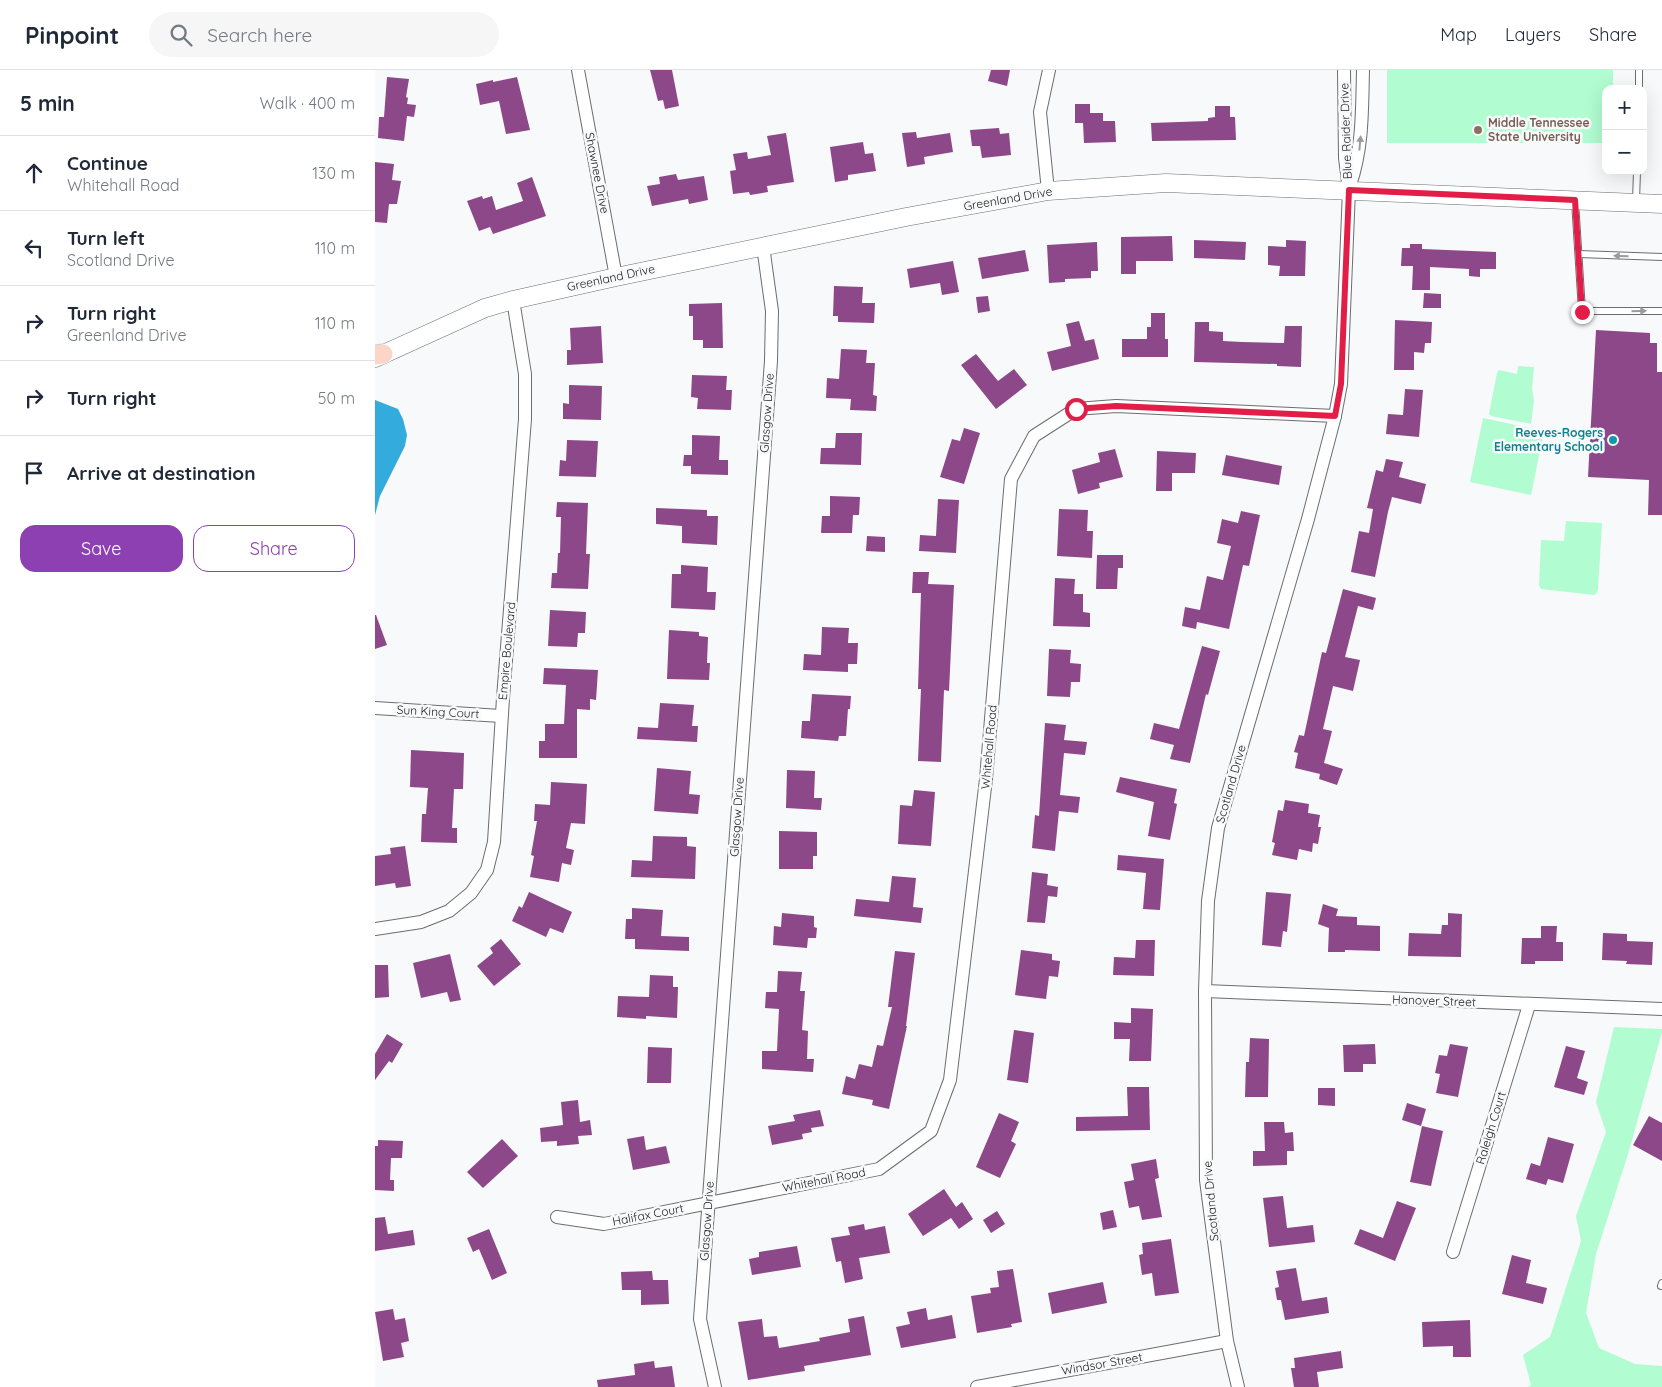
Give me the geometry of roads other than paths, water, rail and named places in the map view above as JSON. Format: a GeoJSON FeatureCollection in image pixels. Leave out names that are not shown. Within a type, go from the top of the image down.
{"type":"FeatureCollection","features":[{"type":"Feature","properties":{"kind":"street","name":"Shawnee Drive"},"geometry":{"type":"LineString","coordinates":[[578,70],[616,277]]}},
{"type":"Feature","properties":{"kind":"street"},"geometry":{"type":"LineString","coordinates":[[1048,191],[1040,112],[1049,70]]}},
{"type":"Feature","properties":{"kind":"street","name":"Blue Raider Drive"},"geometry":{"type":"LineString","coordinates":[[1344,70],[1345,158],[1349,190]]}},
{"type":"Feature","properties":{"kind":"street","name":"Blue Raider Drive"},"geometry":{"type":"LineString","coordinates":[[1349,190],[1361,146],[1363,70]]}},
{"type":"Feature","properties":{"kind":"street","name":"Greenland Drive"},"geometry":{"type":"LineString","coordinates":[[378,356],[485,308],[513,300],[763,246],[1048,191],[1166,183],[1662,204]]}},
{"type":"Feature","properties":{"kind":"street","name":"Scotland Drive"},"geometry":{"type":"LineString","coordinates":[[1238,1387],[1227,1341],[1207,1180],[1205,991],[1209,901],[1218,828],[1305,528],[1335,416],[1341,384],[1349,190]]}},
{"type":"Feature","properties":{"kind":"street","name":"Glasgow Drive"},"geometry":{"type":"LineString","coordinates":[[715,1387],[700,1319],[771,361],[772,311],[763,246]]}},
{"type":"Feature","properties":{"kind":"street","name":"Empire Boulevard"},"geometry":{"type":"LineString","coordinates":[[375,929],[421,922],[449,911],[471,893],[487,870],[494,842],[501,716],[525,419],[525,374],[513,300]]}},
{"type":"Feature","properties":{"kind":"street","name":"Whitehall Road"},"geometry":{"type":"LineString","coordinates":[[709,1202],[879,1169],[931,1131],[950,1080],[986,779],[1011,479],[1034,436],[1076,409],[1116,406],[1335,416]]}},
{"type":"Feature","properties":{"kind":"street","name":"Sun King Court"},"geometry":{"type":"LineString","coordinates":[[375,708],[501,716]]}},
{"type":"Feature","properties":{"kind":"street","name":"Hanover Street"},"geometry":{"type":"LineString","coordinates":[[1205,991],[1662,1009]]}},
{"type":"Feature","properties":{"kind":"street","name":"Raleigh Court"},"geometry":{"type":"LineString","coordinates":[[1453,1252],[1529,1005]]}},
{"type":"Feature","properties":{"kind":"street","name":"Halifax Court"},"geometry":{"type":"LineString","coordinates":[[557,1217],[604,1224],[709,1202]]}},
{"type":"Feature","properties":{"kind":"street","name":"Windsor Street"},"geometry":{"type":"LineString","coordinates":[[977,1387],[1227,1341]]}},
{"type":"Feature","properties":{"kind":"lane"},"geometry":{"type":"LineString","coordinates":[[1639,70],[1639,85]]}},
{"type":"Feature","properties":{"kind":"lane"},"geometry":{"type":"LineString","coordinates":[[1636,202],[1637,175]]}},
{"type":"Feature","properties":{"kind":"lane"},"geometry":{"type":"LineString","coordinates":[[1575,200],[1582,312],[1662,311]]}},
{"type":"Feature","properties":{"kind":"lane"},"geometry":{"type":"LineString","coordinates":[[1579,254],[1662,257]]}},
{"type":"Feature","properties":{"kind":"water"},"geometry":{"type":"Polygon","coordinates":[[[375,400],[398,409],[407,435],[405,446],[380,496],[375,515],[375,400]]]}},
{"type":"Feature","properties":{"kind":"place","name":"Middle Tennessee State University"},"geometry":{"type":"Point","coordinates":[1478,130]}},
{"type":"Feature","properties":{"kind":"place","name":"Reeves-Rogers Elementary School"},"geometry":{"type":"Point","coordinates":[1613,440]}}]}
